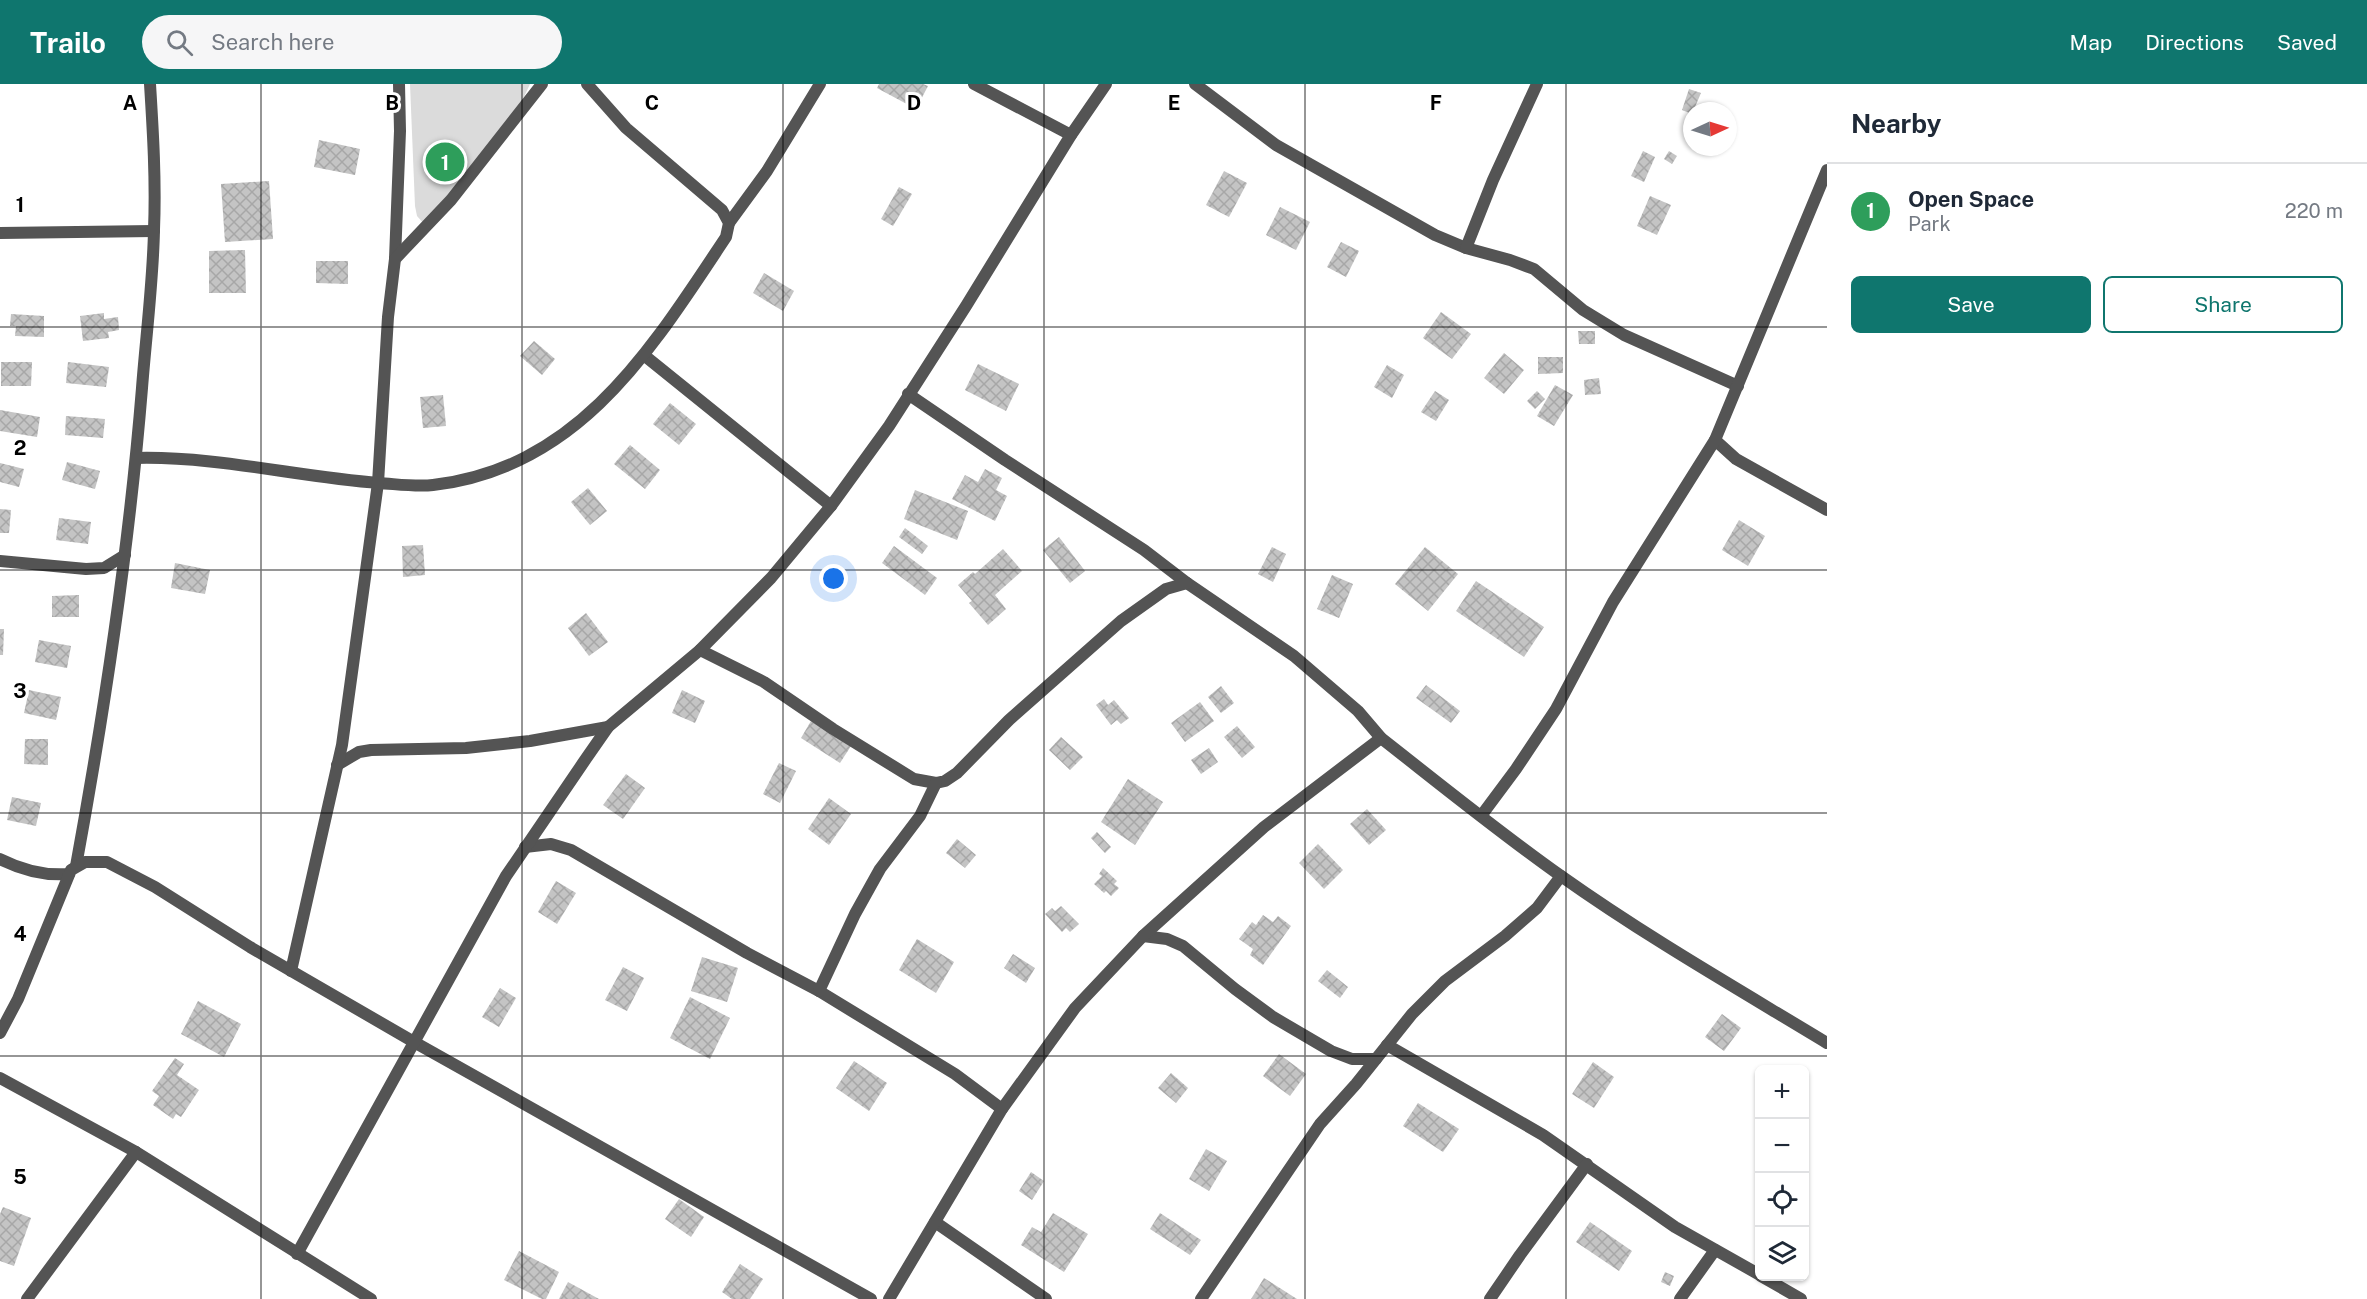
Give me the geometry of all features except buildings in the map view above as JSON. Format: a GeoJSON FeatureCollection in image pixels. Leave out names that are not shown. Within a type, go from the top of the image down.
{"type":"FeatureCollection","features":[{"type":"Feature","properties":{"kind":"street"},"geometry":{"type":"LineString","coordinates":[[0,1034],[18,999],[72,870],[99,732],[126,555],[154,231],[154,160],[150,84]]}},
{"type":"Feature","properties":{"kind":"street"},"geometry":{"type":"LineString","coordinates":[[291,971],[342,745],[378,483],[388,317],[395,259],[400,130],[399,84]]}},
{"type":"Feature","properties":{"kind":"street"},"geometry":{"type":"LineString","coordinates":[[395,259],[451,200],[542,84]]}},
{"type":"Feature","properties":{"kind":"street"},"geometry":{"type":"LineString","coordinates":[[587,84],[626,128],[722,210],[729,223]]}},
{"type":"Feature","properties":{"kind":"street"},"geometry":{"type":"LineString","coordinates":[[136,458],[172,457],[378,483],[431,485],[472,479],[500,470],[580,422],[615,390],[645,356],[726,237],[729,223],[767,171],[820,84]]}},
{"type":"Feature","properties":{"kind":"street"},"geometry":{"type":"LineString","coordinates":[[974,84],[1071,135]]}},
{"type":"Feature","properties":{"kind":"street"},"geometry":{"type":"LineString","coordinates":[[297,1254],[497,892],[608,726],[700,650],[771,578],[831,506],[889,426],[1071,135],[1106,84]]}},
{"type":"Feature","properties":{"kind":"street"},"geometry":{"type":"LineString","coordinates":[[1195,84],[1276,145],[1436,235],[1467,248],[1534,269],[1582,310],[1624,335],[1738,386]]}},
{"type":"Feature","properties":{"kind":"street"},"geometry":{"type":"LineString","coordinates":[[1467,248],[1493,180],[1537,84]]}},
{"type":"Feature","properties":{"kind":"street"},"geometry":{"type":"LineString","coordinates":[[1481,816],[1556,709],[1613,602],[1715,440],[1827,170]]}},
{"type":"Feature","properties":{"kind":"street"},"geometry":{"type":"LineString","coordinates":[[1814,199],[1827,197]]}},
{"type":"Feature","properties":{"kind":"street"},"geometry":{"type":"LineString","coordinates":[[0,233],[154,231]]}},
{"type":"Feature","properties":{"kind":"street"},"geometry":{"type":"LineString","coordinates":[[645,356],[831,506]]}},
{"type":"Feature","properties":{"kind":"street"},"geometry":{"type":"LineString","coordinates":[[908,394],[1144,550],[1187,583],[1294,656],[1358,711],[1381,738],[1562,876],[1698,966],[1827,1043]]}},
{"type":"Feature","properties":{"kind":"street"},"geometry":{"type":"LineString","coordinates":[[1715,440],[1736,459],[1827,510]]}},
{"type":"Feature","properties":{"kind":"street"},"geometry":{"type":"LineString","coordinates":[[0,561],[86,569],[104,568],[126,555]]}},
{"type":"Feature","properties":{"kind":"street"},"geometry":{"type":"LineString","coordinates":[[700,650],[764,682],[833,729],[914,778],[936,783],[945,781],[957,773],[1009,720],[1121,621],[1166,590],[1187,583]]}},
{"type":"Feature","properties":{"kind":"street"},"geometry":{"type":"LineString","coordinates":[[337,765],[365,751],[466,748],[530,741],[608,726]]}},
{"type":"Feature","properties":{"kind":"street"},"geometry":{"type":"LineString","coordinates":[[889,1299],[1002,1108],[1075,1008],[1143,936],[1264,827],[1381,738]]}},
{"type":"Feature","properties":{"kind":"street"},"geometry":{"type":"LineString","coordinates":[[819,991],[855,914],[880,869],[920,816],[936,783]]}},
{"type":"Feature","properties":{"kind":"street"},"geometry":{"type":"LineString","coordinates":[[525,847],[550,844],[570,850],[747,953],[819,991],[955,1074],[1002,1108]]}},
{"type":"Feature","properties":{"kind":"street"},"geometry":{"type":"LineString","coordinates":[[0,859],[35,873],[54,876],[72,870],[85,862],[107,862],[155,886],[250,947],[414,1042],[871,1299]]}},
{"type":"Feature","properties":{"kind":"street"},"geometry":{"type":"LineString","coordinates":[[1201,1299],[1320,1124],[1412,1014],[1445,981],[1505,936],[1537,908],[1562,876]]}},
{"type":"Feature","properties":{"kind":"street"},"geometry":{"type":"LineString","coordinates":[[1143,936],[1167,939],[1183,946],[1274,1017],[1331,1052],[1352,1059],[1376,1059]]}},
{"type":"Feature","properties":{"kind":"street"},"geometry":{"type":"LineString","coordinates":[[1387,1045],[1470,1091],[1587,1164],[1675,1227],[1755,1273]]}},
{"type":"Feature","properties":{"kind":"street"},"geometry":{"type":"LineString","coordinates":[[0,1078],[135,1152],[371,1299]]}},
{"type":"Feature","properties":{"kind":"street"},"geometry":{"type":"LineString","coordinates":[[27,1299],[135,1152]]}},
{"type":"Feature","properties":{"kind":"street"},"geometry":{"type":"LineString","coordinates":[[1490,1299],[1587,1164]]}},
{"type":"Feature","properties":{"kind":"street"},"geometry":{"type":"LineString","coordinates":[[936,1222],[1010,1276],[1046,1299]]}},
{"type":"Feature","properties":{"kind":"street"},"geometry":{"type":"LineString","coordinates":[[1680,1299],[1715,1250]]}},
{"type":"Feature","properties":{"kind":"street"},"geometry":{"type":"LineString","coordinates":[[1769,1281],[1801,1299]]}},
{"type":"Feature","properties":{"kind":"shaded area"},"geometry":{"type":"Polygon","coordinates":[[[410,84],[530,84],[515,116],[425,225],[417,216],[415,206],[410,84]]]}},
{"type":"Feature","properties":{"kind":"place","name":"Open Space"},"geometry":{"type":"Point","coordinates":[445,162]}}]}
